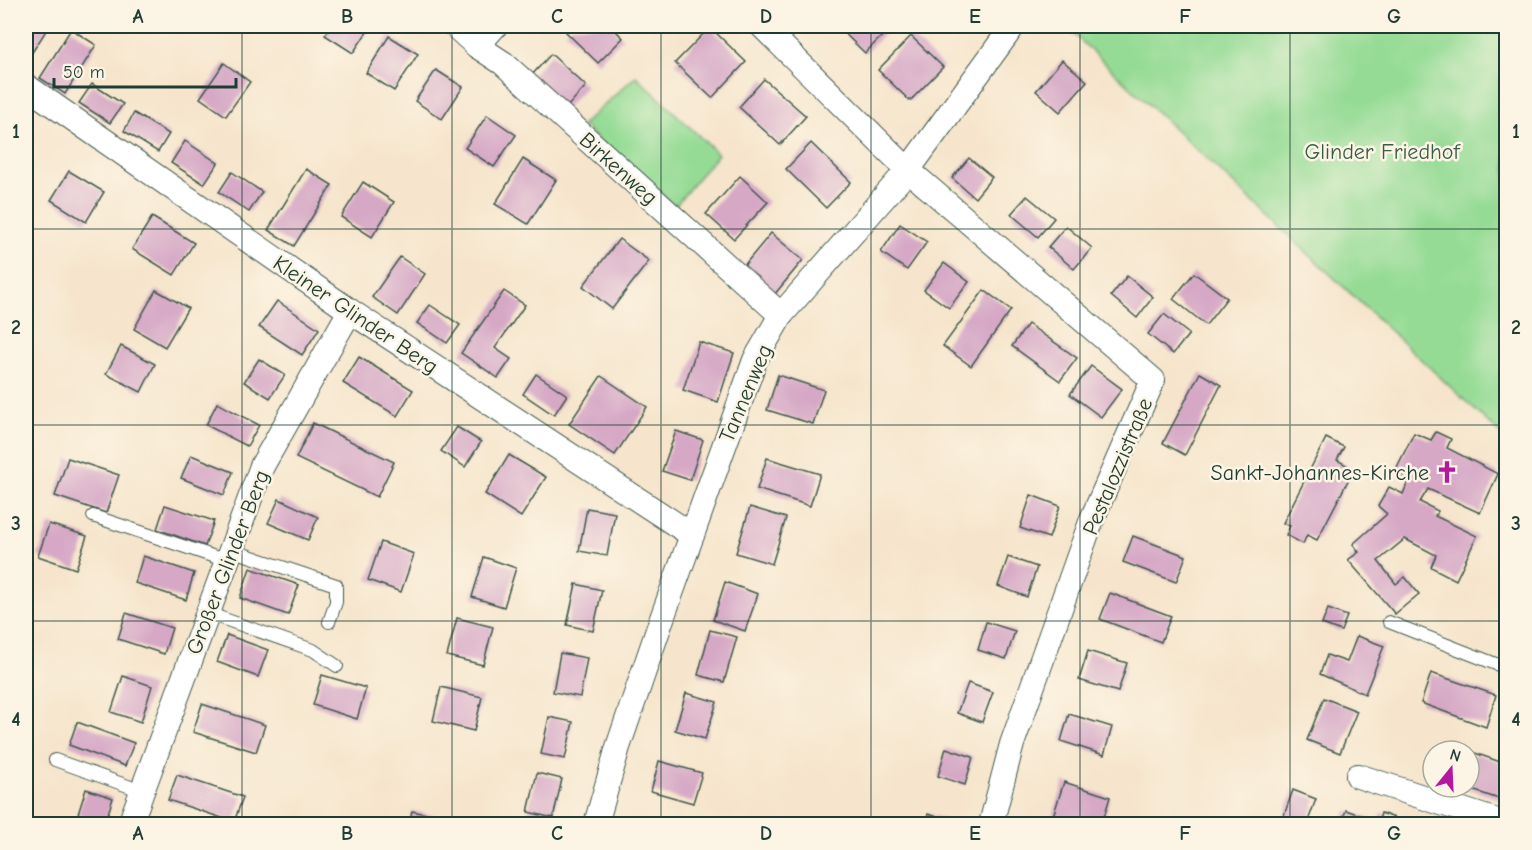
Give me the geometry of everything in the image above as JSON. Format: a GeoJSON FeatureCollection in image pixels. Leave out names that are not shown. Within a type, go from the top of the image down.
{"type":"FeatureCollection","features":[{"type":"Feature","properties":{"kind":"street","name":"Birkenweg"},"geometry":{"type":"LineString","coordinates":[[455,26],[477,46],[503,63],[781,315]]}},
{"type":"Feature","properties":{"kind":"street"},"geometry":{"type":"LineString","coordinates":[[477,46],[495,26]]}},
{"type":"Feature","properties":{"kind":"street"},"geometry":{"type":"LineString","coordinates":[[762,26],[908,170]]}},
{"type":"Feature","properties":{"kind":"street","name":"Tannenweg"},"geometry":{"type":"LineString","coordinates":[[596,825],[618,747],[755,360],[781,315],[908,170],[1013,26]]}},
{"type":"Feature","properties":{"kind":"street","name":"Kleiner Glinder Berg"},"geometry":{"type":"LineString","coordinates":[[26,86],[350,311],[692,535]]}},
{"type":"Feature","properties":{"kind":"street","name":"Pestalozzistraße"},"geometry":{"type":"LineString","coordinates":[[908,170],[1153,380],[1092,519],[1012,744],[991,825]]}},
{"type":"Feature","properties":{"kind":"street","name":"Großer Glinder Berg"},"geometry":{"type":"LineString","coordinates":[[130,825],[261,466],[350,311]]}},
{"type":"Feature","properties":{"kind":"street"},"geometry":{"type":"LineString","coordinates":[[1358,776],[1506,824]]}},
{"type":"Feature","properties":{"kind":"lane"},"geometry":{"type":"LineString","coordinates":[[93,516],[336,585],[336,602],[329,622]]}},
{"type":"Feature","properties":{"kind":"lane"},"geometry":{"type":"LineString","coordinates":[[207,613],[313,650],[337,666]]}},
{"type":"Feature","properties":{"kind":"lane"},"geometry":{"type":"LineString","coordinates":[[1389,622],[1506,668]]}},
{"type":"Feature","properties":{"kind":"lane"},"geometry":{"type":"LineString","coordinates":[[55,760],[142,791]]}},
{"type":"Feature","properties":{"kind":"green space","name":"Glinder Friedhof"},"geometry":{"type":"Polygon","coordinates":[[[1065,26],[1506,26],[1506,439],[1065,26]]]}},
{"type":"Feature","properties":{"kind":"green space"},"geometry":{"type":"Polygon","coordinates":[[[636,76],[718,154],[675,206],[582,125],[636,76]]]}},
{"type":"Feature","properties":{"kind":"building"},"geometry":{"type":"Polygon","coordinates":[[[26,26],[49,26],[26,62],[26,26]]]}},
{"type":"Feature","properties":{"kind":"building"},"geometry":{"type":"Polygon","coordinates":[[[332,26],[371,26],[353,53],[325,35],[332,26]]]}},
{"type":"Feature","properties":{"kind":"building"},"geometry":{"type":"Polygon","coordinates":[[[572,26],[611,26],[623,38],[598,63],[566,32],[572,26]]]}},
{"type":"Feature","properties":{"kind":"building"},"geometry":{"type":"Polygon","coordinates":[[[837,26],[892,26],[865,53],[837,26]]]}},
{"type":"Feature","properties":{"kind":"building"},"geometry":{"type":"Polygon","coordinates":[[[710,27],[746,62],[712,98],[675,63],[710,27]]]}},
{"type":"Feature","properties":{"kind":"building"},"geometry":{"type":"Polygon","coordinates":[[[71,29],[96,45],[65,94],[40,78],[71,29]]]}},
{"type":"Feature","properties":{"kind":"building"},"geometry":{"type":"Polygon","coordinates":[[[389,36],[418,54],[394,91],[366,73],[389,36]]]}},
{"type":"Feature","properties":{"kind":"building"},"geometry":{"type":"Polygon","coordinates":[[[911,36],[943,67],[910,101],[878,70],[911,36]]]}},
{"type":"Feature","properties":{"kind":"building"},"geometry":{"type":"Polygon","coordinates":[[[551,54],[586,86],[566,108],[531,76],[551,54]]]}},
{"type":"Feature","properties":{"kind":"building"},"geometry":{"type":"Polygon","coordinates":[[[1062,60],[1087,81],[1060,112],[1036,91],[1062,60]]]}},
{"type":"Feature","properties":{"kind":"building"},"geometry":{"type":"Polygon","coordinates":[[[224,63],[250,82],[226,116],[200,98],[224,63]]]}},
{"type":"Feature","properties":{"kind":"building"},"geometry":{"type":"Polygon","coordinates":[[[436,70],[463,87],[442,119],[415,101],[436,70]]]}},
{"type":"Feature","properties":{"kind":"building"},"geometry":{"type":"Polygon","coordinates":[[[764,79],[806,116],[780,145],[739,107],[764,79]]]}},
{"type":"Feature","properties":{"kind":"building"},"geometry":{"type":"Polygon","coordinates":[[[92,84],[123,104],[110,123],[79,103],[92,84]]]}},
{"type":"Feature","properties":{"kind":"building"},"geometry":{"type":"Polygon","coordinates":[[[134,113],[169,134],[158,152],[124,131],[134,113]]]}},
{"type":"Feature","properties":{"kind":"building"},"geometry":{"type":"Polygon","coordinates":[[[487,115],[516,135],[494,167],[465,148],[487,115]]]}},
{"type":"Feature","properties":{"kind":"building"},"geometry":{"type":"Polygon","coordinates":[[[185,141],[218,163],[204,184],[171,163],[185,141]]]}},
{"type":"Feature","properties":{"kind":"building"},"geometry":{"type":"Polygon","coordinates":[[[811,143],[851,182],[826,208],[786,169],[811,143]]]}},
{"type":"Feature","properties":{"kind":"building"},"geometry":{"type":"Polygon","coordinates":[[[969,158],[992,177],[975,198],[952,178],[969,158]]]}},
{"type":"Feature","properties":{"kind":"building"},"geometry":{"type":"Polygon","coordinates":[[[523,159],[556,180],[528,224],[495,204],[523,159]]]}},
{"type":"Feature","properties":{"kind":"building"},"geometry":{"type":"Polygon","coordinates":[[[306,169],[332,185],[294,246],[268,230],[306,169]]]}},
{"type":"Feature","properties":{"kind":"building"},"geometry":{"type":"Polygon","coordinates":[[[69,171],[104,192],[86,222],[51,200],[69,171]]]}},
{"type":"Feature","properties":{"kind":"building"},"geometry":{"type":"Polygon","coordinates":[[[232,172],[262,192],[249,212],[219,192],[232,172]]]}},
{"type":"Feature","properties":{"kind":"building"},"geometry":{"type":"Polygon","coordinates":[[[740,176],[768,202],[734,239],[706,214],[740,176]]]}},
{"type":"Feature","properties":{"kind":"building"},"geometry":{"type":"Polygon","coordinates":[[[363,182],[394,202],[372,237],[341,217],[363,182]]]}},
{"type":"Feature","properties":{"kind":"building"},"geometry":{"type":"Polygon","coordinates":[[[1027,196],[1054,218],[1038,237],[1011,214],[1027,196]]]}},
{"type":"Feature","properties":{"kind":"building"},"geometry":{"type":"Polygon","coordinates":[[[152,217],[194,243],[174,275],[132,249],[152,217]]]}},
{"type":"Feature","properties":{"kind":"building"},"geometry":{"type":"Polygon","coordinates":[[[900,224],[927,242],[907,270],[881,252],[900,224]]]}},
{"type":"Feature","properties":{"kind":"building"},"geometry":{"type":"Polygon","coordinates":[[[1066,226],[1092,248],[1074,269],[1048,247],[1066,226]]]}},
{"type":"Feature","properties":{"kind":"building"},"geometry":{"type":"Polygon","coordinates":[[[771,233],[803,260],[774,295],[742,268],[771,233]]]}},
{"type":"Feature","properties":{"kind":"building"},"geometry":{"type":"Polygon","coordinates":[[[619,239],[649,261],[612,309],[583,286],[619,239]]]}},
{"type":"Feature","properties":{"kind":"building"},"geometry":{"type":"Polygon","coordinates":[[[400,257],[425,274],[398,315],[372,297],[400,257]]]}},
{"type":"Feature","properties":{"kind":"building"},"geometry":{"type":"Polygon","coordinates":[[[944,263],[969,282],[949,308],[924,290],[944,263]]]}},
{"type":"Feature","properties":{"kind":"building"},"geometry":{"type":"Polygon","coordinates":[[[1194,273],[1227,298],[1206,325],[1173,299],[1194,273]]]}},
{"type":"Feature","properties":{"kind":"building"},"geometry":{"type":"Polygon","coordinates":[[[1127,276],[1153,297],[1137,318],[1111,296],[1127,276]]]}},
{"type":"Feature","properties":{"kind":"building"},"geometry":{"type":"Polygon","coordinates":[[[156,290],[188,308],[165,347],[134,329],[156,290]]]}},
{"type":"Feature","properties":{"kind":"building"},"geometry":{"type":"Polygon","coordinates":[[[984,290],[1011,310],[971,366],[943,346],[984,290]]]}},
{"type":"Feature","properties":{"kind":"building"},"geometry":{"type":"Polygon","coordinates":[[[504,291],[525,305],[495,348],[511,359],[498,378],[461,353],[504,291]]]}},
{"type":"Feature","properties":{"kind":"building"},"geometry":{"type":"Polygon","coordinates":[[[277,301],[319,329],[302,355],[259,327],[277,301]]]}},
{"type":"Feature","properties":{"kind":"building"},"geometry":{"type":"Polygon","coordinates":[[[430,305],[460,325],[447,343],[417,323],[430,305]]]}},
{"type":"Feature","properties":{"kind":"building"},"geometry":{"type":"Polygon","coordinates":[[[1164,314],[1189,334],[1173,354],[1148,334],[1164,314]]]}},
{"type":"Feature","properties":{"kind":"building"},"geometry":{"type":"Polygon","coordinates":[[[1028,324],[1077,358],[1060,381],[1012,346],[1028,324]]]}},
{"type":"Feature","properties":{"kind":"building"},"geometry":{"type":"Polygon","coordinates":[[[699,342],[734,353],[718,402],[683,390],[699,342]]]}},
{"type":"Feature","properties":{"kind":"building"},"geometry":{"type":"Polygon","coordinates":[[[121,346],[155,364],[141,392],[106,374],[121,346]]]}},
{"type":"Feature","properties":{"kind":"building"},"geometry":{"type":"Polygon","coordinates":[[[359,357],[413,390],[397,416],[343,383],[359,357]]]}},
{"type":"Feature","properties":{"kind":"building"},"geometry":{"type":"Polygon","coordinates":[[[259,359],[285,375],[270,398],[244,382],[259,359]]]}},
{"type":"Feature","properties":{"kind":"building"},"geometry":{"type":"Polygon","coordinates":[[[1091,366],[1122,389],[1101,417],[1070,394],[1091,366]]]}},
{"type":"Feature","properties":{"kind":"building"},"geometry":{"type":"Polygon","coordinates":[[[1200,373],[1221,385],[1185,455],[1163,443],[1200,373]]]}},
{"type":"Feature","properties":{"kind":"building"},"geometry":{"type":"Polygon","coordinates":[[[536,374],[567,395],[554,415],[523,394],[536,374]]]}},
{"type":"Feature","properties":{"kind":"building"},"geometry":{"type":"Polygon","coordinates":[[[778,375],[824,390],[813,424],[767,410],[778,375]]]}},
{"type":"Feature","properties":{"kind":"building"},"geometry":{"type":"Polygon","coordinates":[[[601,376],[647,407],[615,455],[569,424],[601,376]]]}},
{"type":"Feature","properties":{"kind":"building"},"geometry":{"type":"Polygon","coordinates":[[[217,403],[259,425],[247,446],[206,425],[217,403]]]}},
{"type":"Feature","properties":{"kind":"building"},"geometry":{"type":"Polygon","coordinates":[[[313,423],[394,462],[377,497],[296,458],[313,423]]]}},
{"type":"Feature","properties":{"kind":"building"},"geometry":{"type":"Polygon","coordinates":[[[457,427],[481,442],[465,467],[441,451],[457,427]]]}},
{"type":"Feature","properties":{"kind":"building"},"geometry":{"type":"Polygon","coordinates":[[[676,431],[703,440],[690,480],[662,471],[676,431]]]}},
{"type":"Feature","properties":{"kind":"building"},"geometry":{"type":"Polygon","coordinates":[[[1436,432],[1451,439],[1447,448],[1498,474],[1480,513],[1428,489],[1420,502],[1438,511],[1435,516],[1477,536],[1456,580],[1431,567],[1436,555],[1405,539],[1378,561],[1396,584],[1405,577],[1419,594],[1395,614],[1348,560],[1359,552],[1353,544],[1387,514],[1378,506],[1389,487],[1403,494],[1410,477],[1395,471],[1414,433],[1431,440],[1436,432]]]}},
{"type":"Feature","properties":{"kind":"building"},"geometry":{"type":"Polygon","coordinates":[[[1326,438],[1344,447],[1337,460],[1354,469],[1317,540],[1307,535],[1303,544],[1286,535],[1290,526],[1283,523],[1326,438]]]}},
{"type":"Feature","properties":{"kind":"building"},"geometry":{"type":"Polygon","coordinates":[[[191,455],[233,472],[224,495],[181,478],[191,455]]]}},
{"type":"Feature","properties":{"kind":"building"},"geometry":{"type":"Polygon","coordinates":[[[509,455],[546,477],[521,517],[485,494],[509,455]]]}},
{"type":"Feature","properties":{"kind":"building"},"geometry":{"type":"Polygon","coordinates":[[[68,458],[119,475],[106,513],[55,496],[68,458]]]}},
{"type":"Feature","properties":{"kind":"building"},"geometry":{"type":"Polygon","coordinates":[[[767,458],[820,474],[810,506],[757,489],[767,458]]]}},
{"type":"Feature","properties":{"kind":"building"},"geometry":{"type":"Polygon","coordinates":[[[1031,495],[1060,506],[1049,538],[1020,528],[1031,495]]]}},
{"type":"Feature","properties":{"kind":"building"},"geometry":{"type":"Polygon","coordinates":[[[279,499],[318,517],[308,540],[268,523],[279,499]]]}},
{"type":"Feature","properties":{"kind":"building"},"geometry":{"type":"Polygon","coordinates":[[[165,505],[214,521],[205,546],[157,529],[165,505]]]}},
{"type":"Feature","properties":{"kind":"building"},"geometry":{"type":"Polygon","coordinates":[[[750,507],[786,518],[772,564],[736,553],[750,507]]]}},
{"type":"Feature","properties":{"kind":"building"},"geometry":{"type":"Polygon","coordinates":[[[587,508],[615,513],[607,556],[579,551],[587,508]]]}},
{"type":"Feature","properties":{"kind":"building"},"geometry":{"type":"Polygon","coordinates":[[[49,524],[87,536],[76,569],[38,556],[49,524]]]}},
{"type":"Feature","properties":{"kind":"building"},"geometry":{"type":"Polygon","coordinates":[[[1133,536],[1186,556],[1176,582],[1123,562],[1133,536]]]}},
{"type":"Feature","properties":{"kind":"building"},"geometry":{"type":"Polygon","coordinates":[[[381,542],[414,554],[401,592],[368,580],[381,542]]]}},
{"type":"Feature","properties":{"kind":"building"},"geometry":{"type":"Polygon","coordinates":[[[143,556],[194,573],[186,600],[135,583],[143,556]]]}},
{"type":"Feature","properties":{"kind":"building"},"geometry":{"type":"Polygon","coordinates":[[[484,557],[516,568],[504,607],[472,597],[484,557]]]}},
{"type":"Feature","properties":{"kind":"building"},"geometry":{"type":"Polygon","coordinates":[[[1008,557],[1037,567],[1027,597],[998,586],[1008,557]]]}},
{"type":"Feature","properties":{"kind":"building"},"geometry":{"type":"Polygon","coordinates":[[[250,568],[299,585],[288,615],[240,598],[250,568]]]}},
{"type":"Feature","properties":{"kind":"building"},"geometry":{"type":"Polygon","coordinates":[[[725,582],[758,594],[745,631],[713,620],[725,582]]]}},
{"type":"Feature","properties":{"kind":"building"},"geometry":{"type":"Polygon","coordinates":[[[576,584],[602,590],[593,631],[567,625],[576,584]]]}},
{"type":"Feature","properties":{"kind":"building"},"geometry":{"type":"Polygon","coordinates":[[[1110,593],[1171,616],[1161,642],[1100,619],[1110,593]]]}},
{"type":"Feature","properties":{"kind":"building"},"geometry":{"type":"Polygon","coordinates":[[[1328,609],[1347,616],[1341,631],[1322,624],[1328,609]]]}},
{"type":"Feature","properties":{"kind":"building"},"geometry":{"type":"Polygon","coordinates":[[[126,613],[172,628],[164,654],[118,639],[126,613]]]}},
{"type":"Feature","properties":{"kind":"building"},"geometry":{"type":"Polygon","coordinates":[[[457,618],[493,627],[483,665],[447,656],[457,618]]]}},
{"type":"Feature","properties":{"kind":"building"},"geometry":{"type":"Polygon","coordinates":[[[986,622],[1015,631],[1006,659],[978,650],[986,622]]]}},
{"type":"Feature","properties":{"kind":"building"},"geometry":{"type":"Polygon","coordinates":[[[710,630],[737,637],[724,682],[698,675],[710,630]]]}},
{"type":"Feature","properties":{"kind":"building"},"geometry":{"type":"Polygon","coordinates":[[[227,635],[268,650],[258,677],[217,662],[227,635]]]}},
{"type":"Feature","properties":{"kind":"building"},"geometry":{"type":"Polygon","coordinates":[[[1357,636],[1384,646],[1365,694],[1320,674],[1327,655],[1347,662],[1357,636]]]}},
{"type":"Feature","properties":{"kind":"building"},"geometry":{"type":"Polygon","coordinates":[[[1088,651],[1127,663],[1118,692],[1079,680],[1088,651]]]}},
{"type":"Feature","properties":{"kind":"building"},"geometry":{"type":"Polygon","coordinates":[[[560,653],[587,658],[580,697],[553,692],[560,653]]]}},
{"type":"Feature","properties":{"kind":"building"},"geometry":{"type":"Polygon","coordinates":[[[1431,673],[1496,695],[1486,727],[1421,703],[1431,673]]]}},
{"type":"Feature","properties":{"kind":"building"},"geometry":{"type":"Polygon","coordinates":[[[322,675],[366,688],[357,719],[313,705],[322,675]]]}},
{"type":"Feature","properties":{"kind":"building"},"geometry":{"type":"Polygon","coordinates":[[[123,676],[152,686],[141,722],[111,712],[123,676]]]}},
{"type":"Feature","properties":{"kind":"building"},"geometry":{"type":"Polygon","coordinates":[[[968,683],[993,692],[982,722],[957,713],[968,683]]]}},
{"type":"Feature","properties":{"kind":"building"},"geometry":{"type":"Polygon","coordinates":[[[441,687],[482,697],[474,731],[433,721],[441,687]]]}},
{"type":"Feature","properties":{"kind":"building"},"geometry":{"type":"Polygon","coordinates":[[[686,693],[717,702],[705,739],[675,730],[686,693]]]}},
{"type":"Feature","properties":{"kind":"building"},"geometry":{"type":"Polygon","coordinates":[[[1324,698],[1357,711],[1340,753],[1307,740],[1324,698]]]}},
{"type":"Feature","properties":{"kind":"building"},"geometry":{"type":"Polygon","coordinates":[[[202,704],[265,725],[256,752],[193,732],[202,704]]]}},
{"type":"Feature","properties":{"kind":"building"},"geometry":{"type":"Polygon","coordinates":[[[1069,714],[1112,727],[1104,755],[1061,741],[1069,714]]]}},
{"type":"Feature","properties":{"kind":"building"},"geometry":{"type":"Polygon","coordinates":[[[549,717],[573,722],[565,759],[541,754],[549,717]]]}},
{"type":"Feature","properties":{"kind":"building"},"geometry":{"type":"Polygon","coordinates":[[[77,722],[134,743],[125,766],[69,745],[77,722]]]}},
{"type":"Feature","properties":{"kind":"building"},"geometry":{"type":"Polygon","coordinates":[[[946,748],[973,757],[965,785],[938,776],[946,748]]]}},
{"type":"Feature","properties":{"kind":"building"},"geometry":{"type":"Polygon","coordinates":[[[1481,755],[1506,764],[1506,777],[1499,799],[1481,793],[1481,755]]]}},
{"type":"Feature","properties":{"kind":"building"},"geometry":{"type":"Polygon","coordinates":[[[659,761],[702,773],[693,803],[651,791],[659,761]]]}},
{"type":"Feature","properties":{"kind":"building"},"geometry":{"type":"Polygon","coordinates":[[[537,773],[562,779],[553,818],[528,812],[537,773]]]}},
{"type":"Feature","properties":{"kind":"building"},"geometry":{"type":"Polygon","coordinates":[[[177,775],[243,797],[234,822],[168,800],[177,775]]]}},
{"type":"Feature","properties":{"kind":"building"},"geometry":{"type":"Polygon","coordinates":[[[1064,782],[1110,797],[1102,824],[1079,824],[1053,816],[1064,782]]]}},
{"type":"Feature","properties":{"kind":"building"},"geometry":{"type":"Polygon","coordinates":[[[86,789],[113,798],[105,823],[78,814],[86,789]]]}},
{"type":"Feature","properties":{"kind":"building"},"geometry":{"type":"Polygon","coordinates":[[[1293,790],[1316,799],[1307,824],[1283,818],[1293,790]]]}},
{"type":"Feature","properties":{"kind":"building"},"geometry":{"type":"Polygon","coordinates":[[[1346,810],[1371,819],[1370,821],[1378,824],[1341,824],[1346,810]]]}},
{"type":"Feature","properties":{"kind":"building"},"geometry":{"type":"Polygon","coordinates":[[[412,811],[460,821],[460,824],[409,824],[412,811]]]}},
{"type":"Feature","properties":{"kind":"building"},"geometry":{"type":"Polygon","coordinates":[[[1381,813],[1411,824],[1378,824],[1381,813]]]}},
{"type":"Feature","properties":{"kind":"building"},"geometry":{"type":"Polygon","coordinates":[[[928,814],[961,824],[925,824],[928,814]]]}},
{"type":"Feature","properties":{"kind":"place","name":"Sankt-Johannes-Kirche"},"geometry":{"type":"Point","coordinates":[1447,472]}}]}
